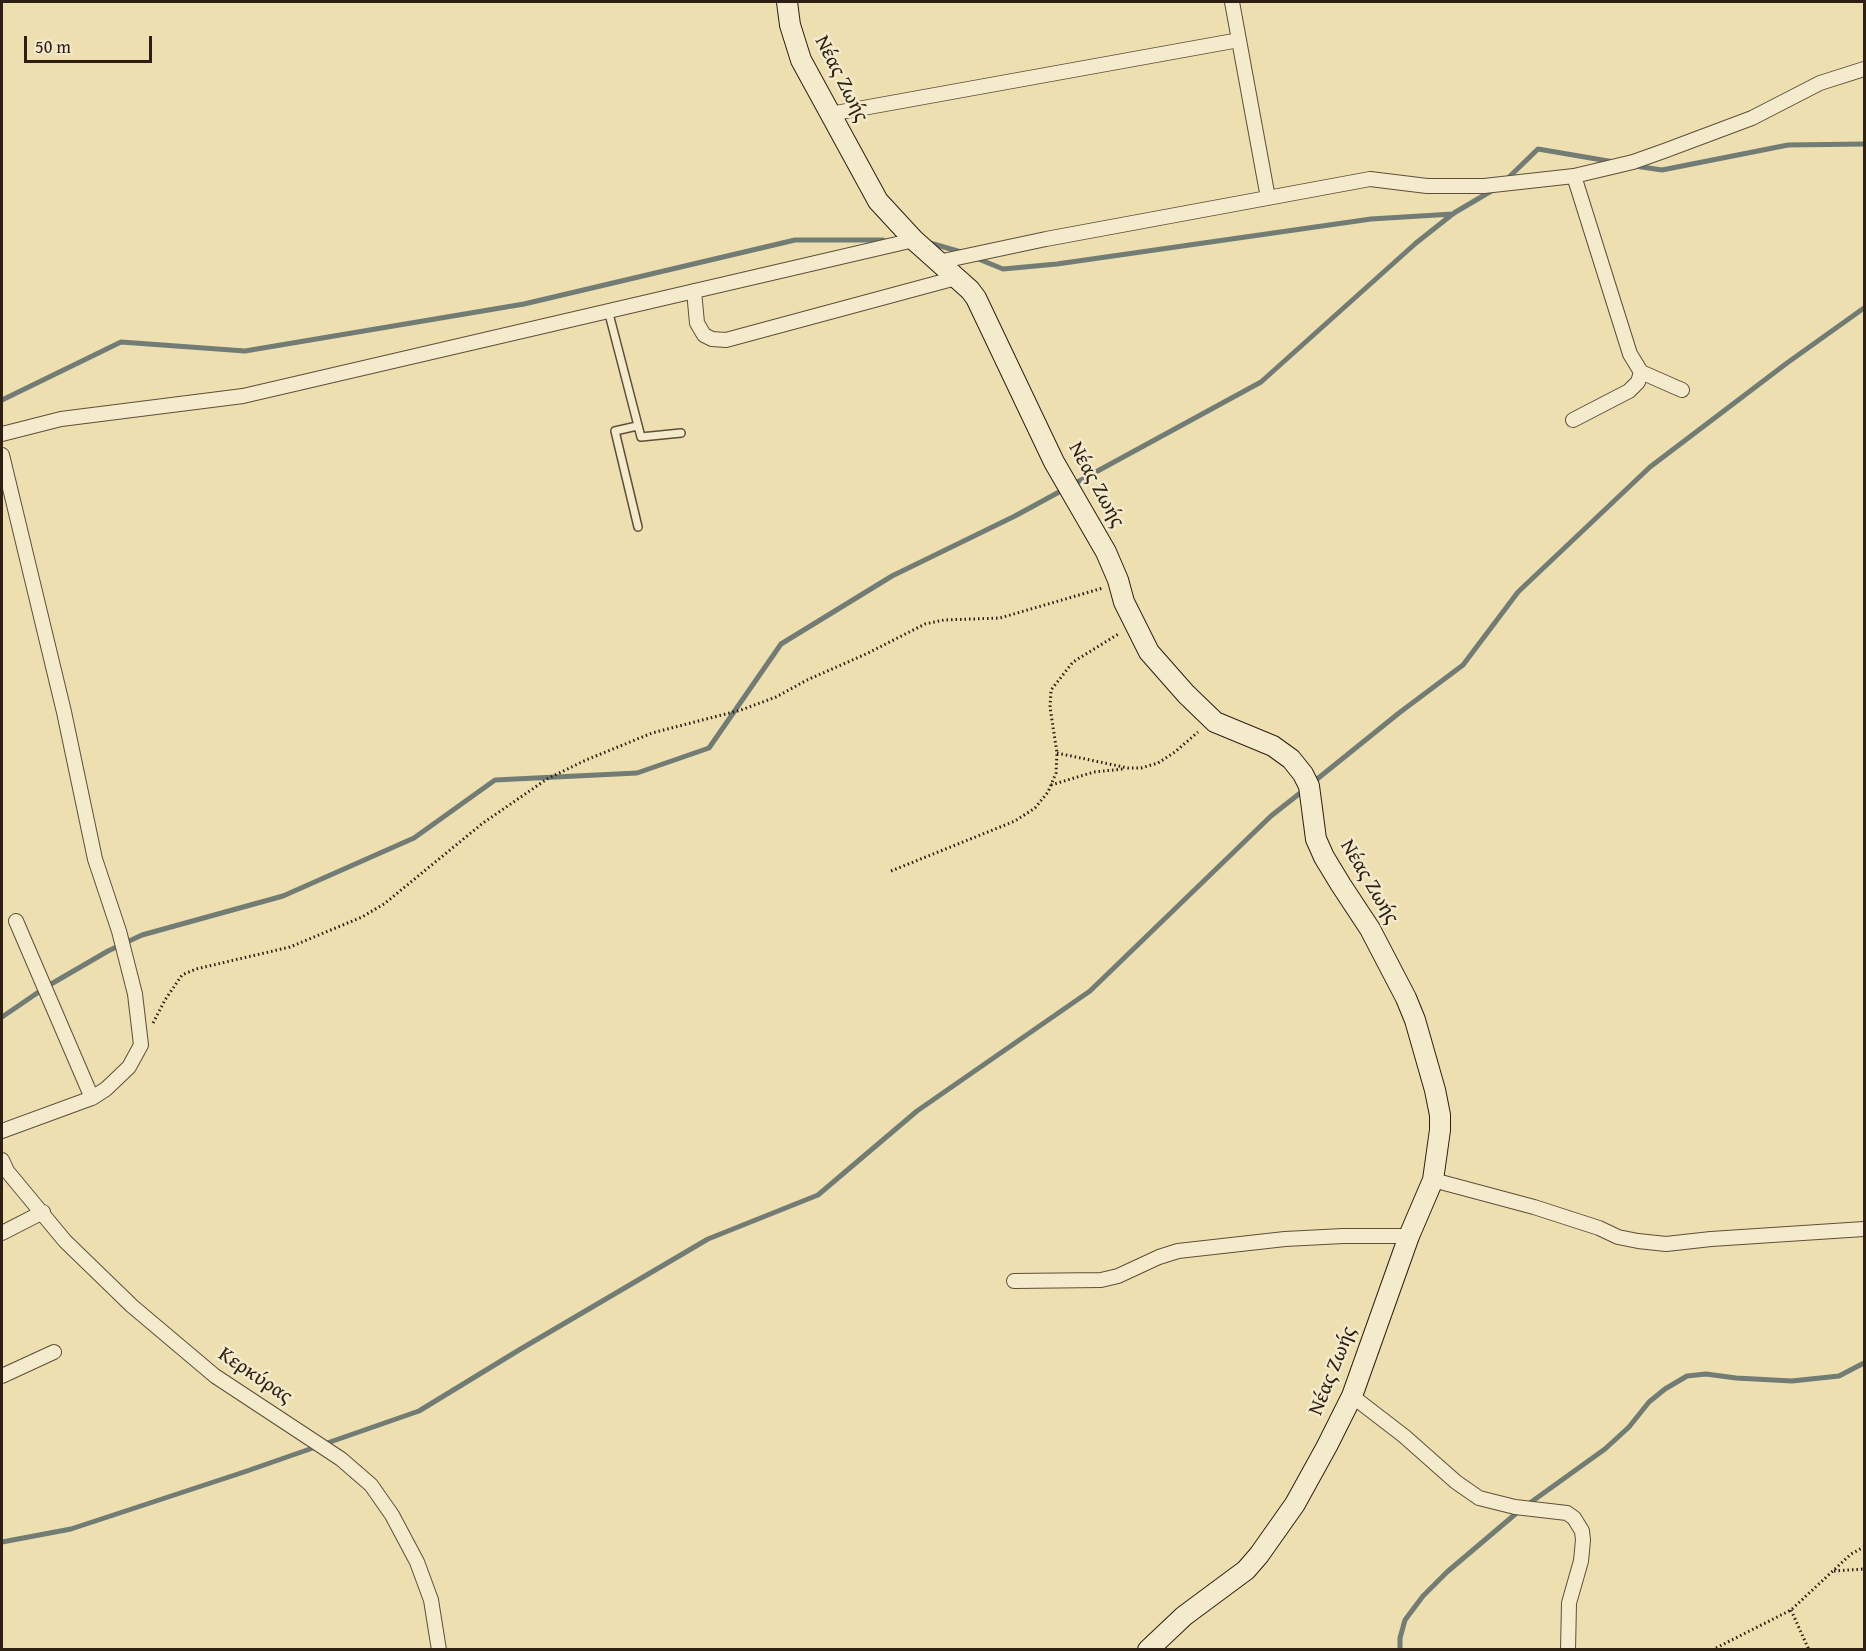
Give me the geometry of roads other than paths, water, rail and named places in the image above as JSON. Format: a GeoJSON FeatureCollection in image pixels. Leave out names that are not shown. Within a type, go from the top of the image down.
{"type":"FeatureCollection","features":[{"type":"Feature","properties":{"kind":"street","name":"Νέας Ζωής"},"geometry":{"type":"LineString","coordinates":[[787,2],[796,45],[810,77],[878,201],[914,240],[976,298],[1054,462],[1106,552],[1131,619],[1149,652],[1215,722],[1273,746],[1303,774],[1309,786],[1313,824],[1320,848],[1341,885],[1370,928],[1406,998],[1424,1049],[1440,1115],[1440,1142],[1433,1180],[1409,1236],[1352,1396],[1313,1475],[1295,1504],[1246,1570],[1184,1616],[1148,1650]]}},
{"type":"Feature","properties":{"kind":"street"},"geometry":{"type":"LineString","coordinates":[[1232,2],[1268,198]]}},
{"type":"Feature","properties":{"kind":"street"},"geometry":{"type":"LineString","coordinates":[[830,114],[1239,40]]}},
{"type":"Feature","properties":{"kind":"street"},"geometry":{"type":"LineString","coordinates":[[938,262],[1046,239],[1370,179],[1395,180],[1427,186],[1484,186],[1574,176],[1633,162],[1664,151],[1752,118],[1820,83],[1864,69]]}},
{"type":"Feature","properties":{"kind":"street"},"geometry":{"type":"LineString","coordinates":[[1574,176],[1630,354],[1641,372],[1682,390]]}},
{"type":"Feature","properties":{"kind":"street"},"geometry":{"type":"LineString","coordinates":[[2,434],[61,418],[243,396],[914,240]]}},
{"type":"Feature","properties":{"kind":"street"},"geometry":{"type":"LineString","coordinates":[[694,291],[697,323],[704,335],[712,339],[726,340],[956,278]]}},
{"type":"Feature","properties":{"kind":"street"},"geometry":{"type":"LineString","coordinates":[[1573,420],[1629,391],[1638,382],[1641,372]]}},
{"type":"Feature","properties":{"kind":"street"},"geometry":{"type":"LineString","coordinates":[[2,454],[64,712],[95,859],[119,931],[135,994],[141,1045],[129,1067],[106,1089],[92,1098],[2,1131]]}},
{"type":"Feature","properties":{"kind":"street"},"geometry":{"type":"LineString","coordinates":[[16,921],[92,1098]]}},
{"type":"Feature","properties":{"kind":"street","name":"Κερκύρας"},"geometry":{"type":"LineString","coordinates":[[2,1160],[8,1171],[65,1241],[132,1306],[215,1376],[334,1455],[371,1485],[392,1515],[417,1562],[431,1600],[439,1650]]}},
{"type":"Feature","properties":{"kind":"street"},"geometry":{"type":"LineString","coordinates":[[1433,1180],[1534,1207],[1590,1225],[1618,1237],[1638,1241],[1666,1244],[1864,1229]]}},
{"type":"Feature","properties":{"kind":"street"},"geometry":{"type":"LineString","coordinates":[[2,1233],[43,1212]]}},
{"type":"Feature","properties":{"kind":"street"},"geometry":{"type":"LineString","coordinates":[[1014,1281],[1101,1280],[1118,1276],[1178,1251],[1285,1239],[1409,1236]]}},
{"type":"Feature","properties":{"kind":"street"},"geometry":{"type":"LineString","coordinates":[[2,1376],[54,1352]]}},
{"type":"Feature","properties":{"kind":"street"},"geometry":{"type":"LineString","coordinates":[[1352,1396],[1404,1436],[1470,1493],[1492,1502],[1515,1507],[1567,1513],[1578,1523],[1582,1531],[1581,1561],[1569,1603],[1569,1650]]}},
{"type":"Feature","properties":{"kind":"lane"},"geometry":{"type":"LineString","coordinates":[[608,310],[641,437],[681,433]]}},
{"type":"Feature","properties":{"kind":"lane"},"geometry":{"type":"LineString","coordinates":[[637,426],[615,431],[638,527]]}},
{"type":"Feature","properties":{"kind":"waterway"},"geometry":{"type":"LineString","coordinates":[[1635,166],[1662,170],[1788,145],[1864,144]]}},
{"type":"Feature","properties":{"kind":"waterway"},"geometry":{"type":"LineString","coordinates":[[1505,181],[1538,149],[1614,162]]}},
{"type":"Feature","properties":{"kind":"waterway"},"geometry":{"type":"LineString","coordinates":[[2,1017],[46,987],[108,951],[142,935],[283,896],[414,838],[495,780],[637,773],[709,748],[781,644],[892,576],[1015,516],[1261,382],[1416,243],[1454,213],[1493,190]]}},
{"type":"Feature","properties":{"kind":"waterway"},"geometry":{"type":"LineString","coordinates":[[976,258],[1003,269],[1057,264],[1371,219],[1453,214]]}},
{"type":"Feature","properties":{"kind":"waterway"},"geometry":{"type":"LineString","coordinates":[[2,400],[121,342],[245,351],[524,304],[795,240],[883,240]]}},
{"type":"Feature","properties":{"kind":"waterway"},"geometry":{"type":"LineString","coordinates":[[930,243],[961,252]]}},
{"type":"Feature","properties":{"kind":"waterway"},"geometry":{"type":"LineString","coordinates":[[1311,784],[1463,665],[1518,592],[1650,467],[1864,308]]}},
{"type":"Feature","properties":{"kind":"waterway"},"geometry":{"type":"LineString","coordinates":[[2,1542],[71,1529],[419,1411],[708,1239],[818,1195],[917,1111],[1090,991],[1271,816],[1304,790]]}},
{"type":"Feature","properties":{"kind":"waterway"},"geometry":{"type":"LineString","coordinates":[[1527,1505],[1605,1449],[1629,1427],[1649,1402],[1687,1376],[1706,1374],[1792,1381],[1839,1376],[1864,1363]]}},
{"type":"Feature","properties":{"kind":"waterway"},"geometry":{"type":"LineString","coordinates":[[1400,1650],[1400,1638],[1405,1620],[1423,1596],[1447,1572],[1519,1511]]}}]}
